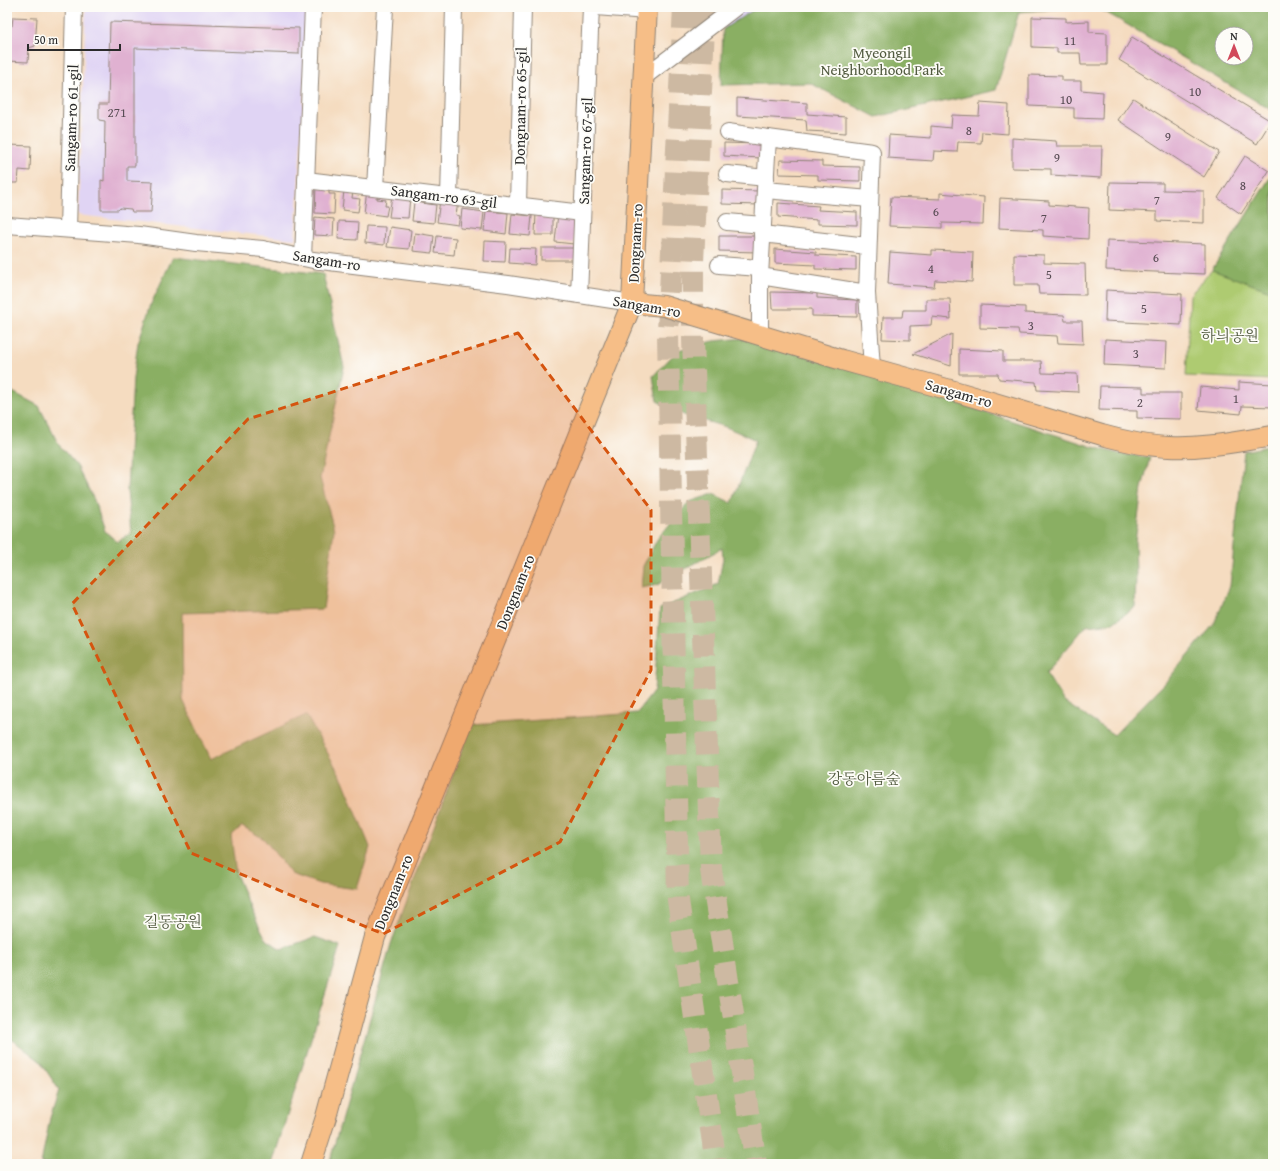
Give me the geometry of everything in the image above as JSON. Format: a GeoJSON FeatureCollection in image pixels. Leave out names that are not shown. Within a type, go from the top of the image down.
{"type":"FeatureCollection","features":[{"type":"Feature","properties":{"kind":"main road","name":"Dongnam-ro"},"geometry":{"type":"LineString","coordinates":[[311,1164],[326,1117],[375,936],[632,303],[647,9]]}},
{"type":"Feature","properties":{"kind":"main road","name":"Sangam-ro"},"geometry":{"type":"LineString","coordinates":[[632,303],[664,306],[842,360],[1137,444],[1170,447],[1205,446],[1273,436]]}},
{"type":"Feature","properties":{"kind":"street","name":"Sangam-ro 61-gil"},"geometry":{"type":"LineString","coordinates":[[68,229],[74,7]]}},
{"type":"Feature","properties":{"kind":"street"},"geometry":{"type":"LineString","coordinates":[[303,258],[313,7]]}},
{"type":"Feature","properties":{"kind":"street"},"geometry":{"type":"LineString","coordinates":[[375,188],[385,7]]}},
{"type":"Feature","properties":{"kind":"street"},"geometry":{"type":"LineString","coordinates":[[449,197],[454,7]]}},
{"type":"Feature","properties":{"kind":"street","name":"Dongnam-ro 65-gil"},"geometry":{"type":"LineString","coordinates":[[518,205],[522,7]]}},
{"type":"Feature","properties":{"kind":"street","name":"Sangam-ro 67-gil"},"geometry":{"type":"LineString","coordinates":[[579,295],[591,7]]}},
{"type":"Feature","properties":{"kind":"street"},"geometry":{"type":"LineString","coordinates":[[596,7],[647,9]]}},
{"type":"Feature","properties":{"kind":"street"},"geometry":{"type":"LineString","coordinates":[[644,77],[736,7]]}},
{"type":"Feature","properties":{"kind":"street"},"geometry":{"type":"LineString","coordinates":[[728,132],[872,152],[867,293],[872,368]]}},
{"type":"Feature","properties":{"kind":"street"},"geometry":{"type":"LineString","coordinates":[[760,332],[760,272],[768,138]]}},
{"type":"Feature","properties":{"kind":"street"},"geometry":{"type":"LineString","coordinates":[[727,174],[765,184],[870,199]]}},
{"type":"Feature","properties":{"kind":"street","name":"Sangam-ro 63-gil"},"geometry":{"type":"LineString","coordinates":[[306,180],[582,213]]}},
{"type":"Feature","properties":{"kind":"street"},"geometry":{"type":"LineString","coordinates":[[727,222],[762,230],[868,246]]}},
{"type":"Feature","properties":{"kind":"street","name":"Sangam-ro"},"geometry":{"type":"LineString","coordinates":[[7,225],[139,235],[263,250],[303,258],[508,284],[632,303]]}},
{"type":"Feature","properties":{"kind":"street"},"geometry":{"type":"LineString","coordinates":[[719,265],[867,293]]}},
{"type":"Feature","properties":{"kind":"highlighted area"},"geometry":{"type":"Polygon","coordinates":[[[518,333],[651,510],[651,670],[560,842],[383,934],[191,853],[72,604],[248,419],[518,333]]]}},
{"type":"Feature","properties":{"kind":"shaded area"},"geometry":{"type":"Polygon","coordinates":[[[86,7],[309,7],[295,239],[78,215],[86,7]]]}},
{"type":"Feature","properties":{"kind":"shaded area"},"geometry":{"type":"Polygon","coordinates":[[[724,7],[758,7],[723,29],[724,7]]]}},
{"type":"Feature","properties":{"kind":"green space","name":"Myeongil Neighborhood Park"},"geometry":{"type":"Polygon","coordinates":[[[758,7],[1080,7],[1019,12],[996,90],[876,117],[810,83],[721,85],[723,29],[758,7]]]}},
{"type":"Feature","properties":{"kind":"green space"},"geometry":{"type":"Polygon","coordinates":[[[1096,7],[1273,7],[1273,111],[1121,21],[1096,7]]]}},
{"type":"Feature","properties":{"kind":"green space","name":"하늬공원"},"geometry":{"type":"Polygon","coordinates":[[[1273,173],[1273,380],[1186,376],[1190,295],[1212,270],[1273,173]]]}},
{"type":"Feature","properties":{"kind":"green space"},"geometry":{"type":"Polygon","coordinates":[[[1273,173],[1273,292],[1212,270],[1273,173]]]}},
{"type":"Feature","properties":{"kind":"green space","name":"길동공원"},"geometry":{"type":"Polygon","coordinates":[[[173,257],[323,274],[344,367],[320,478],[334,530],[323,609],[182,613],[183,700],[211,759],[306,715],[343,780],[370,847],[357,889],[320,884],[291,874],[264,839],[242,826],[231,836],[236,874],[251,910],[266,939],[281,949],[315,937],[340,946],[272,1164],[41,1164],[50,1118],[59,1090],[40,1061],[13,1040],[7,1041],[7,389],[39,406],[59,445],[77,466],[94,500],[105,531],[117,542],[131,533],[127,491],[133,378],[138,343],[151,304],[173,257]]]}},
{"type":"Feature","properties":{"kind":"green space","name":"강동아름숲"},"geometry":{"type":"Polygon","coordinates":[[[744,338],[842,366],[1093,447],[1120,454],[1150,457],[1142,488],[1135,542],[1135,607],[1113,623],[1086,626],[1046,673],[1064,702],[1114,735],[1165,683],[1214,624],[1230,586],[1244,451],[1273,445],[1273,1164],[329,1164],[391,944],[471,725],[637,713],[654,691],[660,609],[718,584],[723,559],[722,548],[657,585],[641,588],[643,566],[658,538],[689,502],[713,494],[732,503],[756,440],[726,427],[684,415],[657,401],[653,376],[678,350],[714,341],[744,338]]]}},
{"type":"Feature","properties":{"kind":"building"},"geometry":{"type":"Polygon","coordinates":[[[13,17],[37,18],[35,46],[29,48],[28,62],[7,61],[7,25],[12,26],[13,17]]]}},
{"type":"Feature","properties":{"kind":"building"},"geometry":{"type":"Polygon","coordinates":[[[1032,17],[1066,18],[1066,22],[1089,21],[1089,32],[1107,33],[1107,65],[1081,65],[1080,53],[1057,53],[1057,48],[1032,47],[1032,17]]]}},
{"type":"Feature","properties":{"kind":"building"},"geometry":{"type":"Polygon","coordinates":[[[110,22],[299,28],[299,54],[135,48],[135,166],[127,166],[127,181],[153,182],[151,212],[132,212],[131,209],[120,208],[118,210],[101,210],[101,180],[104,181],[105,121],[99,120],[99,104],[108,104],[110,22]]]}},
{"type":"Feature","properties":{"kind":"building"},"geometry":{"type":"Polygon","coordinates":[[[1132,37],[1271,121],[1257,144],[1119,60],[1132,37]]]}},
{"type":"Feature","properties":{"kind":"building"},"geometry":{"type":"Polygon","coordinates":[[[1029,75],[1062,76],[1062,81],[1081,81],[1081,90],[1103,92],[1102,119],[1074,118],[1074,108],[1029,106],[1029,75]]]}},
{"type":"Feature","properties":{"kind":"building"},"geometry":{"type":"Polygon","coordinates":[[[737,98],[807,103],[807,114],[846,117],[846,133],[807,131],[806,120],[737,116],[737,98]]]}},
{"type":"Feature","properties":{"kind":"building"},"geometry":{"type":"Polygon","coordinates":[[[1133,98],[1219,152],[1204,177],[1118,120],[1133,98]]]}},
{"type":"Feature","properties":{"kind":"building"},"geometry":{"type":"Polygon","coordinates":[[[980,103],[1009,105],[1008,134],[982,132],[981,143],[958,142],[957,152],[934,151],[933,161],[888,158],[889,135],[931,138],[931,126],[951,128],[952,115],[979,116],[980,103]]]}},
{"type":"Feature","properties":{"kind":"building"},"geometry":{"type":"Polygon","coordinates":[[[1012,138],[1056,141],[1057,146],[1102,146],[1101,178],[1051,175],[1051,169],[1012,168],[1012,138]]]}},
{"type":"Feature","properties":{"kind":"building"},"geometry":{"type":"Polygon","coordinates":[[[724,143],[762,144],[761,158],[724,156],[724,143]]]}},
{"type":"Feature","properties":{"kind":"building"},"geometry":{"type":"Polygon","coordinates":[[[9,145],[31,146],[30,171],[19,170],[18,183],[7,183],[7,155],[9,155],[9,145]]]}},
{"type":"Feature","properties":{"kind":"building"},"geometry":{"type":"Polygon","coordinates":[[[1245,156],[1269,171],[1241,214],[1218,198],[1245,156]]]}},
{"type":"Feature","properties":{"kind":"building"},"geometry":{"type":"Polygon","coordinates":[[[780,160],[822,161],[822,166],[860,167],[860,181],[818,180],[818,175],[779,174],[780,160]]]}},
{"type":"Feature","properties":{"kind":"building"},"geometry":{"type":"Polygon","coordinates":[[[1110,182],[1163,183],[1163,190],[1204,191],[1204,223],[1157,221],[1157,212],[1109,210],[1110,182]]]}},
{"type":"Feature","properties":{"kind":"building"},"geometry":{"type":"Polygon","coordinates":[[[316,186],[329,187],[329,194],[335,194],[334,214],[315,213],[316,186]]]}},
{"type":"Feature","properties":{"kind":"building"},"geometry":{"type":"Polygon","coordinates":[[[344,190],[353,191],[352,198],[360,199],[358,212],[342,210],[344,190]]]}},
{"type":"Feature","properties":{"kind":"building"},"geometry":{"type":"Polygon","coordinates":[[[367,190],[378,192],[377,199],[386,200],[385,206],[388,206],[386,216],[364,213],[367,190]]]}},
{"type":"Feature","properties":{"kind":"building"},"geometry":{"type":"Polygon","coordinates":[[[722,190],[760,191],[760,205],[722,204],[722,190]]]}},
{"type":"Feature","properties":{"kind":"building"},"geometry":{"type":"Polygon","coordinates":[[[940,193],[984,197],[983,224],[942,223],[942,228],[889,226],[891,197],[940,199],[940,193]]]}},
{"type":"Feature","properties":{"kind":"building"},"geometry":{"type":"Polygon","coordinates":[[[392,195],[410,197],[408,218],[389,217],[392,195]]]}},
{"type":"Feature","properties":{"kind":"building"},"geometry":{"type":"Polygon","coordinates":[[[1000,198],[1049,201],[1049,205],[1089,208],[1088,239],[1043,236],[1043,230],[999,228],[1000,198]]]}},
{"type":"Feature","properties":{"kind":"building"},"geometry":{"type":"Polygon","coordinates":[[[440,200],[458,202],[456,215],[460,216],[458,225],[437,222],[440,200]]]}},
{"type":"Feature","properties":{"kind":"building"},"geometry":{"type":"Polygon","coordinates":[[[414,202],[436,205],[434,223],[412,221],[414,202]]]}},
{"type":"Feature","properties":{"kind":"building"},"geometry":{"type":"Polygon","coordinates":[[[778,203],[819,206],[818,210],[857,212],[857,225],[818,224],[818,220],[778,217],[778,203]]]}},
{"type":"Feature","properties":{"kind":"building"},"geometry":{"type":"Polygon","coordinates":[[[462,209],[484,212],[482,230],[460,228],[462,209]]]}},
{"type":"Feature","properties":{"kind":"building"},"geometry":{"type":"Polygon","coordinates":[[[486,211],[508,213],[506,234],[484,231],[486,211]]]}},
{"type":"Feature","properties":{"kind":"building"},"geometry":{"type":"Polygon","coordinates":[[[536,212],[553,213],[553,235],[535,235],[536,212]]]}},
{"type":"Feature","properties":{"kind":"building"},"geometry":{"type":"Polygon","coordinates":[[[558,213],[577,215],[574,244],[555,242],[558,213]]]}},
{"type":"Feature","properties":{"kind":"building"},"geometry":{"type":"Polygon","coordinates":[[[512,214],[532,216],[530,236],[510,234],[512,214]]]}},
{"type":"Feature","properties":{"kind":"building"},"geometry":{"type":"Polygon","coordinates":[[[315,217],[334,219],[333,236],[314,235],[315,217]]]}},
{"type":"Feature","properties":{"kind":"building"},"geometry":{"type":"Polygon","coordinates":[[[339,221],[358,222],[357,240],[338,239],[339,221]]]}},
{"type":"Feature","properties":{"kind":"building"},"geometry":{"type":"Polygon","coordinates":[[[366,226],[385,227],[384,245],[365,243],[366,226]]]}},
{"type":"Feature","properties":{"kind":"building"},"geometry":{"type":"Polygon","coordinates":[[[390,227],[411,230],[409,249],[387,247],[390,227]]]}},
{"type":"Feature","properties":{"kind":"building"},"geometry":{"type":"Polygon","coordinates":[[[415,233],[434,236],[432,253],[413,251],[415,233]]]}},
{"type":"Feature","properties":{"kind":"building"},"geometry":{"type":"Polygon","coordinates":[[[437,236],[456,238],[454,255],[435,253],[437,236]]]}},
{"type":"Feature","properties":{"kind":"building"},"geometry":{"type":"Polygon","coordinates":[[[719,236],[758,236],[758,252],[719,251],[719,236]]]}},
{"type":"Feature","properties":{"kind":"building"},"geometry":{"type":"Polygon","coordinates":[[[1107,240],[1205,244],[1205,274],[1106,270],[1107,240]]]}},
{"type":"Feature","properties":{"kind":"building"},"geometry":{"type":"Polygon","coordinates":[[[485,241],[506,242],[505,262],[484,261],[485,241]]]}},
{"type":"Feature","properties":{"kind":"building"},"geometry":{"type":"Polygon","coordinates":[[[510,248],[536,249],[535,265],[509,263],[510,248]]]}},
{"type":"Feature","properties":{"kind":"building"},"geometry":{"type":"Polygon","coordinates":[[[541,248],[577,248],[577,260],[541,260],[541,248]]]}},
{"type":"Feature","properties":{"kind":"building"},"geometry":{"type":"Polygon","coordinates":[[[775,249],[816,252],[816,255],[856,257],[856,270],[815,269],[815,265],[775,263],[775,249]]]}},
{"type":"Feature","properties":{"kind":"building"},"geometry":{"type":"Polygon","coordinates":[[[932,250],[973,252],[972,282],[935,280],[934,287],[888,284],[890,252],[932,255],[932,250]]]}},
{"type":"Feature","properties":{"kind":"building"},"geometry":{"type":"Polygon","coordinates":[[[1014,254],[1044,255],[1044,263],[1085,264],[1086,295],[1039,294],[1038,285],[1014,285],[1014,254]]]}},
{"type":"Feature","properties":{"kind":"building"},"geometry":{"type":"Polygon","coordinates":[[[1106,290],[1182,294],[1181,325],[1105,321],[1106,290]]]}},
{"type":"Feature","properties":{"kind":"building"},"geometry":{"type":"Polygon","coordinates":[[[771,292],[817,293],[817,298],[857,300],[857,317],[812,316],[812,309],[772,309],[771,292]]]}},
{"type":"Feature","properties":{"kind":"building"},"geometry":{"type":"Polygon","coordinates":[[[926,299],[950,299],[951,319],[932,317],[931,325],[910,326],[910,340],[882,339],[883,317],[902,317],[903,310],[926,310],[926,299]]]}},
{"type":"Feature","properties":{"kind":"building"},"geometry":{"type":"Polygon","coordinates":[[[980,305],[1025,307],[1025,313],[1064,315],[1065,321],[1082,321],[1083,344],[1058,343],[1057,336],[1019,334],[1018,329],[980,328],[980,305]]]}},
{"type":"Feature","properties":{"kind":"building"},"geometry":{"type":"Polygon","coordinates":[[[952,334],[951,366],[913,354],[952,334]]]}},
{"type":"Feature","properties":{"kind":"building"},"geometry":{"type":"Polygon","coordinates":[[[1105,339],[1167,342],[1166,368],[1104,365],[1105,339]]]}},
{"type":"Feature","properties":{"kind":"building"},"geometry":{"type":"Polygon","coordinates":[[[959,349],[1003,351],[1003,361],[1041,361],[1042,373],[1077,374],[1078,392],[1037,390],[1036,382],[999,379],[998,374],[959,374],[959,349]]]}},
{"type":"Feature","properties":{"kind":"building"},"geometry":{"type":"Polygon","coordinates":[[[1239,382],[1273,384],[1273,407],[1242,406],[1241,414],[1198,410],[1200,387],[1239,390],[1239,382]]]}},
{"type":"Feature","properties":{"kind":"building"},"geometry":{"type":"Polygon","coordinates":[[[1100,386],[1143,387],[1143,393],[1181,393],[1181,419],[1137,418],[1137,411],[1099,410],[1100,386]]]}},
{"type":"Feature","properties":{"kind":"tunnel"},"geometry":{"type":"LineString","coordinates":[[684,7],[668,332],[678,900],[716,1164]]}},
{"type":"Feature","properties":{"kind":"tunnel"},"geometry":{"type":"LineString","coordinates":[[705,7],[693,262],[693,339],[711,870],[756,1164]]}}]}
